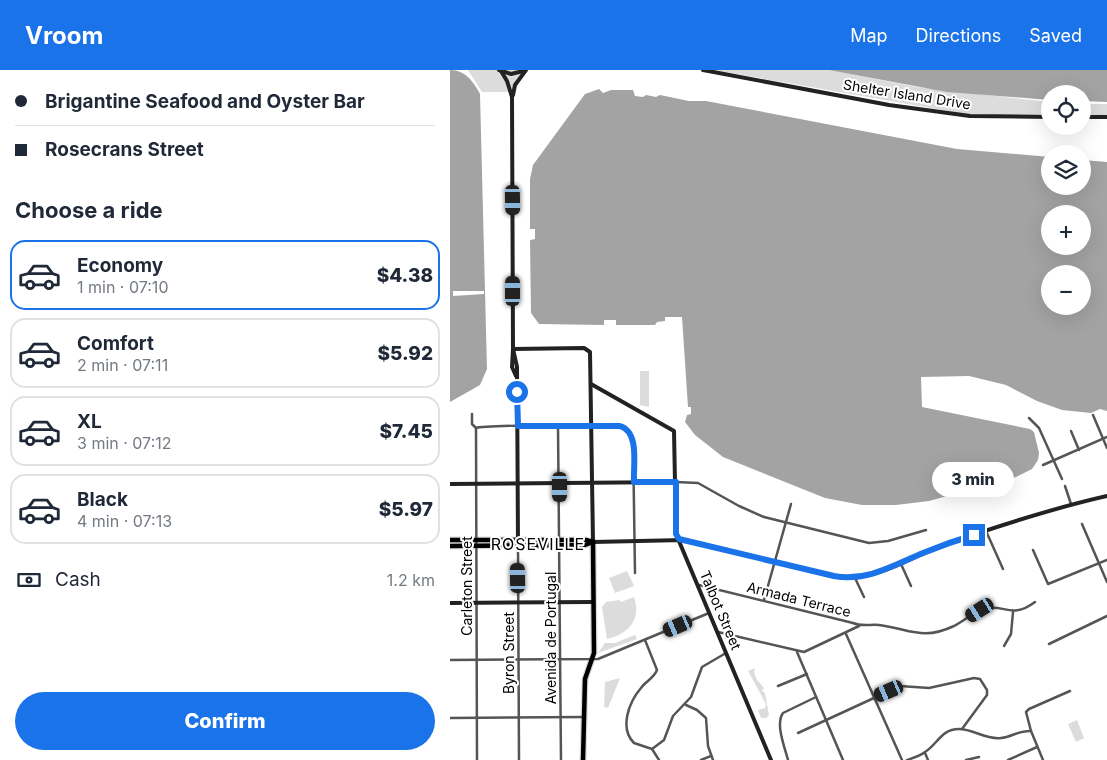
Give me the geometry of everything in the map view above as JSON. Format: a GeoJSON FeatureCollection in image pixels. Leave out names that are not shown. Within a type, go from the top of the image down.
{"type":"FeatureCollection","features":[{"type":"Feature","properties":{"kind":"main road"},"geometry":{"type":"LineString","coordinates":[[450,546],[476,546],[560,539],[593,542]]}},
{"type":"Feature","properties":{"kind":"main road"},"geometry":{"type":"LineString","coordinates":[[450,540],[560,546],[585,545],[593,542]]}},
{"type":"Feature","properties":{"kind":"main road"},"geometry":{"type":"LineString","coordinates":[[582,760],[585,679],[593,660],[593,542]]}},
{"type":"Feature","properties":{"kind":"street"},"geometry":{"type":"LineString","coordinates":[[500,71],[515,74],[526,70]]}},
{"type":"Feature","properties":{"kind":"street"},"geometry":{"type":"LineString","coordinates":[[518,543],[518,426],[516,357],[513,349],[512,97],[515,85],[526,70]]}},
{"type":"Feature","properties":{"kind":"street","name":"Shelter Island Drive"},"geometry":{"type":"LineString","coordinates":[[703,70],[888,105],[970,116],[1041,117]]}},
{"type":"Feature","properties":{"kind":"street"},"geometry":{"type":"LineString","coordinates":[[500,71],[507,81],[512,97]]}},
{"type":"Feature","properties":{"kind":"street"},"geometry":{"type":"LineString","coordinates":[[1091,117],[1107,117]]}},
{"type":"Feature","properties":{"kind":"street"},"geometry":{"type":"LineString","coordinates":[[513,349],[587,349],[590,354],[593,542],[679,539],[834,576],[855,578],[875,574],[948,543],[1071,504],[1107,496]]}},
{"type":"Feature","properties":{"kind":"street","name":"Talbot Street"},"geometry":{"type":"LineString","coordinates":[[591,384],[672,428],[675,434],[676,534],[771,760]]}},
{"type":"Feature","properties":{"kind":"street","name":"Carleton Street"},"geometry":{"type":"LineString","coordinates":[[472,414],[472,424],[476,428],[477,760]]}},
{"type":"Feature","properties":{"kind":"street"},"geometry":{"type":"LineString","coordinates":[[1093,415],[1105,438],[1107,448]]}},
{"type":"Feature","properties":{"kind":"street"},"geometry":{"type":"LineString","coordinates":[[1029,418],[1039,428],[1062,479]]}},
{"type":"Feature","properties":{"kind":"street"},"geometry":{"type":"LineString","coordinates":[[476,428],[518,426],[625,428],[633,439],[635,573]]}},
{"type":"Feature","properties":{"kind":"street","name":"Avenida de Portugal"},"geometry":{"type":"LineString","coordinates":[[558,426],[561,760]]}},
{"type":"Feature","properties":{"kind":"street"},"geometry":{"type":"LineString","coordinates":[[1070,431],[1079,450]]}},
{"type":"Feature","properties":{"kind":"street"},"geometry":{"type":"LineString","coordinates":[[1043,465],[1105,438]]}},
{"type":"Feature","properties":{"kind":"street"},"geometry":{"type":"LineString","coordinates":[[450,484],[698,483],[749,511],[869,543],[888,541],[926,530]]}},
{"type":"Feature","properties":{"kind":"street"},"geometry":{"type":"LineString","coordinates":[[1065,486],[1071,504]]}},
{"type":"Feature","properties":{"kind":"street"},"geometry":{"type":"LineString","coordinates":[[764,600],[791,504]]}},
{"type":"Feature","properties":{"kind":"street"},"geometry":{"type":"LineString","coordinates":[[1082,524],[1107,582]]}},
{"type":"Feature","properties":{"kind":"street"},"geometry":{"type":"LineString","coordinates":[[986,531],[1004,569]]}},
{"type":"Feature","properties":{"kind":"street","name":"Byron Street"},"geometry":{"type":"LineString","coordinates":[[518,543],[519,760]]}},
{"type":"Feature","properties":{"kind":"street"},"geometry":{"type":"LineString","coordinates":[[1032,550],[1048,584],[1107,560]]}},
{"type":"Feature","properties":{"kind":"street"},"geometry":{"type":"LineString","coordinates":[[901,563],[911,586]]}},
{"type":"Feature","properties":{"kind":"street"},"geometry":{"type":"LineString","coordinates":[[855,578],[864,597]]}},
{"type":"Feature","properties":{"kind":"street","name":"Armada Terrace"},"geometry":{"type":"LineString","coordinates":[[699,585],[764,600],[860,626],[879,625],[917,634],[931,633],[952,626],[985,608],[1013,612]]}},
{"type":"Feature","properties":{"kind":"street"},"geometry":{"type":"LineString","coordinates":[[450,603],[593,602]]}},
{"type":"Feature","properties":{"kind":"street"},"geometry":{"type":"LineString","coordinates":[[1004,646],[1011,634],[1013,612],[1024,610],[1035,602]]}},
{"type":"Feature","properties":{"kind":"street"},"geometry":{"type":"LineString","coordinates":[[450,660],[593,660],[710,613]]}},
{"type":"Feature","properties":{"kind":"street"},"geometry":{"type":"LineString","coordinates":[[1049,644],[1107,616]]}},
{"type":"Feature","properties":{"kind":"street"},"geometry":{"type":"LineString","coordinates":[[718,632],[797,652],[804,652],[860,626]]}},
{"type":"Feature","properties":{"kind":"street"},"geometry":{"type":"LineString","coordinates":[[846,634],[902,760]]}},
{"type":"Feature","properties":{"kind":"street"},"geometry":{"type":"LineString","coordinates":[[645,640],[657,670],[636,696],[629,711],[626,729],[629,738],[636,745],[652,750],[659,760]]}},
{"type":"Feature","properties":{"kind":"street"},"geometry":{"type":"LineString","coordinates":[[652,750],[664,740],[673,716],[686,705],[695,688],[703,665],[727,652]]}},
{"type":"Feature","properties":{"kind":"street"},"geometry":{"type":"LineString","coordinates":[[797,652],[843,760]]}},
{"type":"Feature","properties":{"kind":"street"},"geometry":{"type":"LineString","coordinates":[[778,686],[807,674]]}},
{"type":"Feature","properties":{"kind":"street"},"geometry":{"type":"LineString","coordinates":[[798,733],[900,686],[929,688],[974,678],[980,679],[987,690],[987,695],[962,729]]}},
{"type":"Feature","properties":{"kind":"street"},"geometry":{"type":"LineString","coordinates":[[1043,760],[1031,732],[1026,711],[1070,691]]}},
{"type":"Feature","properties":{"kind":"street"},"geometry":{"type":"LineString","coordinates":[[788,760],[782,738],[780,716],[816,697]]}},
{"type":"Feature","properties":{"kind":"street"},"geometry":{"type":"LineString","coordinates":[[686,705],[697,710],[706,718],[708,746],[713,760]]}},
{"type":"Feature","properties":{"kind":"street"},"geometry":{"type":"LineString","coordinates":[[450,718],[584,717]]}},
{"type":"Feature","properties":{"kind":"street"},"geometry":{"type":"LineString","coordinates":[[907,760],[925,752],[942,734],[962,729],[992,738],[1002,738],[1023,730],[1031,732]]}},
{"type":"Feature","properties":{"kind":"street"},"geometry":{"type":"LineString","coordinates":[[1008,760],[1037,747]]}},
{"type":"Feature","properties":{"kind":"street"},"geometry":{"type":"LineString","coordinates":[[925,752],[928,760]]}},
{"type":"Feature","properties":{"kind":"street"},"geometry":{"type":"LineString","coordinates":[[701,760],[711,756]]}},
{"type":"Feature","properties":{"kind":"street"},"geometry":{"type":"LineString","coordinates":[[966,760],[979,757]]}},
{"type":"Feature","properties":{"kind":"shaded area"},"geometry":{"type":"Polygon","coordinates":[[[450,70],[455,70],[468,77],[480,94],[487,369],[480,385],[450,402],[450,70]]]}},
{"type":"Feature","properties":{"kind":"shaded area"},"geometry":{"type":"Polygon","coordinates":[[[468,70],[524,70],[517,78],[512,92],[482,92],[468,70]]]}},
{"type":"Feature","properties":{"kind":"shaded area"},"geometry":{"type":"Polygon","coordinates":[[[714,70],[830,70],[917,87],[1041,101],[1041,116],[970,115],[714,70]]]}},
{"type":"Feature","properties":{"kind":"shaded area"},"geometry":{"type":"Polygon","coordinates":[[[829,70],[1107,70],[1107,102],[1091,101],[1091,85],[1041,85],[1041,99],[947,92],[829,70]]]}},
{"type":"Feature","properties":{"kind":"shaded area"},"geometry":{"type":"Polygon","coordinates":[[[599,89],[603,93],[611,90],[633,90],[635,96],[643,97],[646,95],[656,97],[660,95],[689,101],[706,101],[957,149],[1041,156],[1041,195],[1091,195],[1091,161],[1107,162],[1107,411],[1100,409],[1091,413],[1062,410],[1037,401],[1006,385],[969,376],[921,377],[922,407],[1030,429],[1034,432],[1039,453],[1038,460],[1032,469],[1016,477],[929,501],[896,505],[862,505],[825,498],[723,457],[695,435],[685,422],[687,415],[691,414],[691,407],[688,407],[682,317],[665,317],[665,321],[657,322],[655,325],[616,325],[616,320],[604,320],[604,325],[539,324],[531,313],[530,240],[535,239],[535,229],[530,229],[530,179],[533,165],[585,94],[599,89]]]}},
{"type":"Feature","properties":{"kind":"shaded area"},"geometry":{"type":"Polygon","coordinates":[[[1091,104],[1107,104],[1107,116],[1091,116],[1091,104]]]}},
{"type":"Feature","properties":{"kind":"shaded area"},"geometry":{"type":"Polygon","coordinates":[[[640,371],[649,371],[649,407],[640,405],[640,371]]]}},
{"type":"Feature","properties":{"kind":"shaded area"},"geometry":{"type":"Polygon","coordinates":[[[627,571],[634,586],[615,593],[609,578],[627,571]]]}},
{"type":"Feature","properties":{"kind":"shaded area"},"geometry":{"type":"Polygon","coordinates":[[[634,597],[636,605],[635,619],[627,630],[607,639],[602,607],[606,602],[620,600],[621,602],[634,597]]]}},
{"type":"Feature","properties":{"kind":"shaded area"},"geometry":{"type":"Polygon","coordinates":[[[635,635],[637,639],[598,653],[605,643],[615,643],[635,635]]]}},
{"type":"Feature","properties":{"kind":"shaded area"},"geometry":{"type":"Polygon","coordinates":[[[755,668],[754,672],[757,680],[764,688],[762,691],[765,693],[769,715],[766,718],[761,718],[758,710],[765,708],[766,704],[748,671],[755,668]]]}},
{"type":"Feature","properties":{"kind":"shaded area"},"geometry":{"type":"Polygon","coordinates":[[[620,678],[608,708],[604,707],[605,682],[620,678]]]}},
{"type":"Feature","properties":{"kind":"shaded area"},"geometry":{"type":"Polygon","coordinates":[[[1077,720],[1084,738],[1076,742],[1068,724],[1077,720]]]}},
{"type":"Feature","properties":{"kind":"pier"},"geometry":{"type":"Polygon","coordinates":[[[453,291],[484,291],[484,294],[453,296],[453,291]]]}},
{"type":"Feature","properties":{"kind":"district","name":"ROSEVILLE"},"geometry":{"type":"Point","coordinates":[538,544]}},
{"type":"Feature","properties":{"kind":"route"},"geometry":{"type":"LineString","coordinates":[[517,392],[518,426],[620,426],[628,430],[633,439],[634,482],[676,482],[676,534],[679,539],[834,576],[855,578],[875,574],[948,543],[974,535]]}}]}
